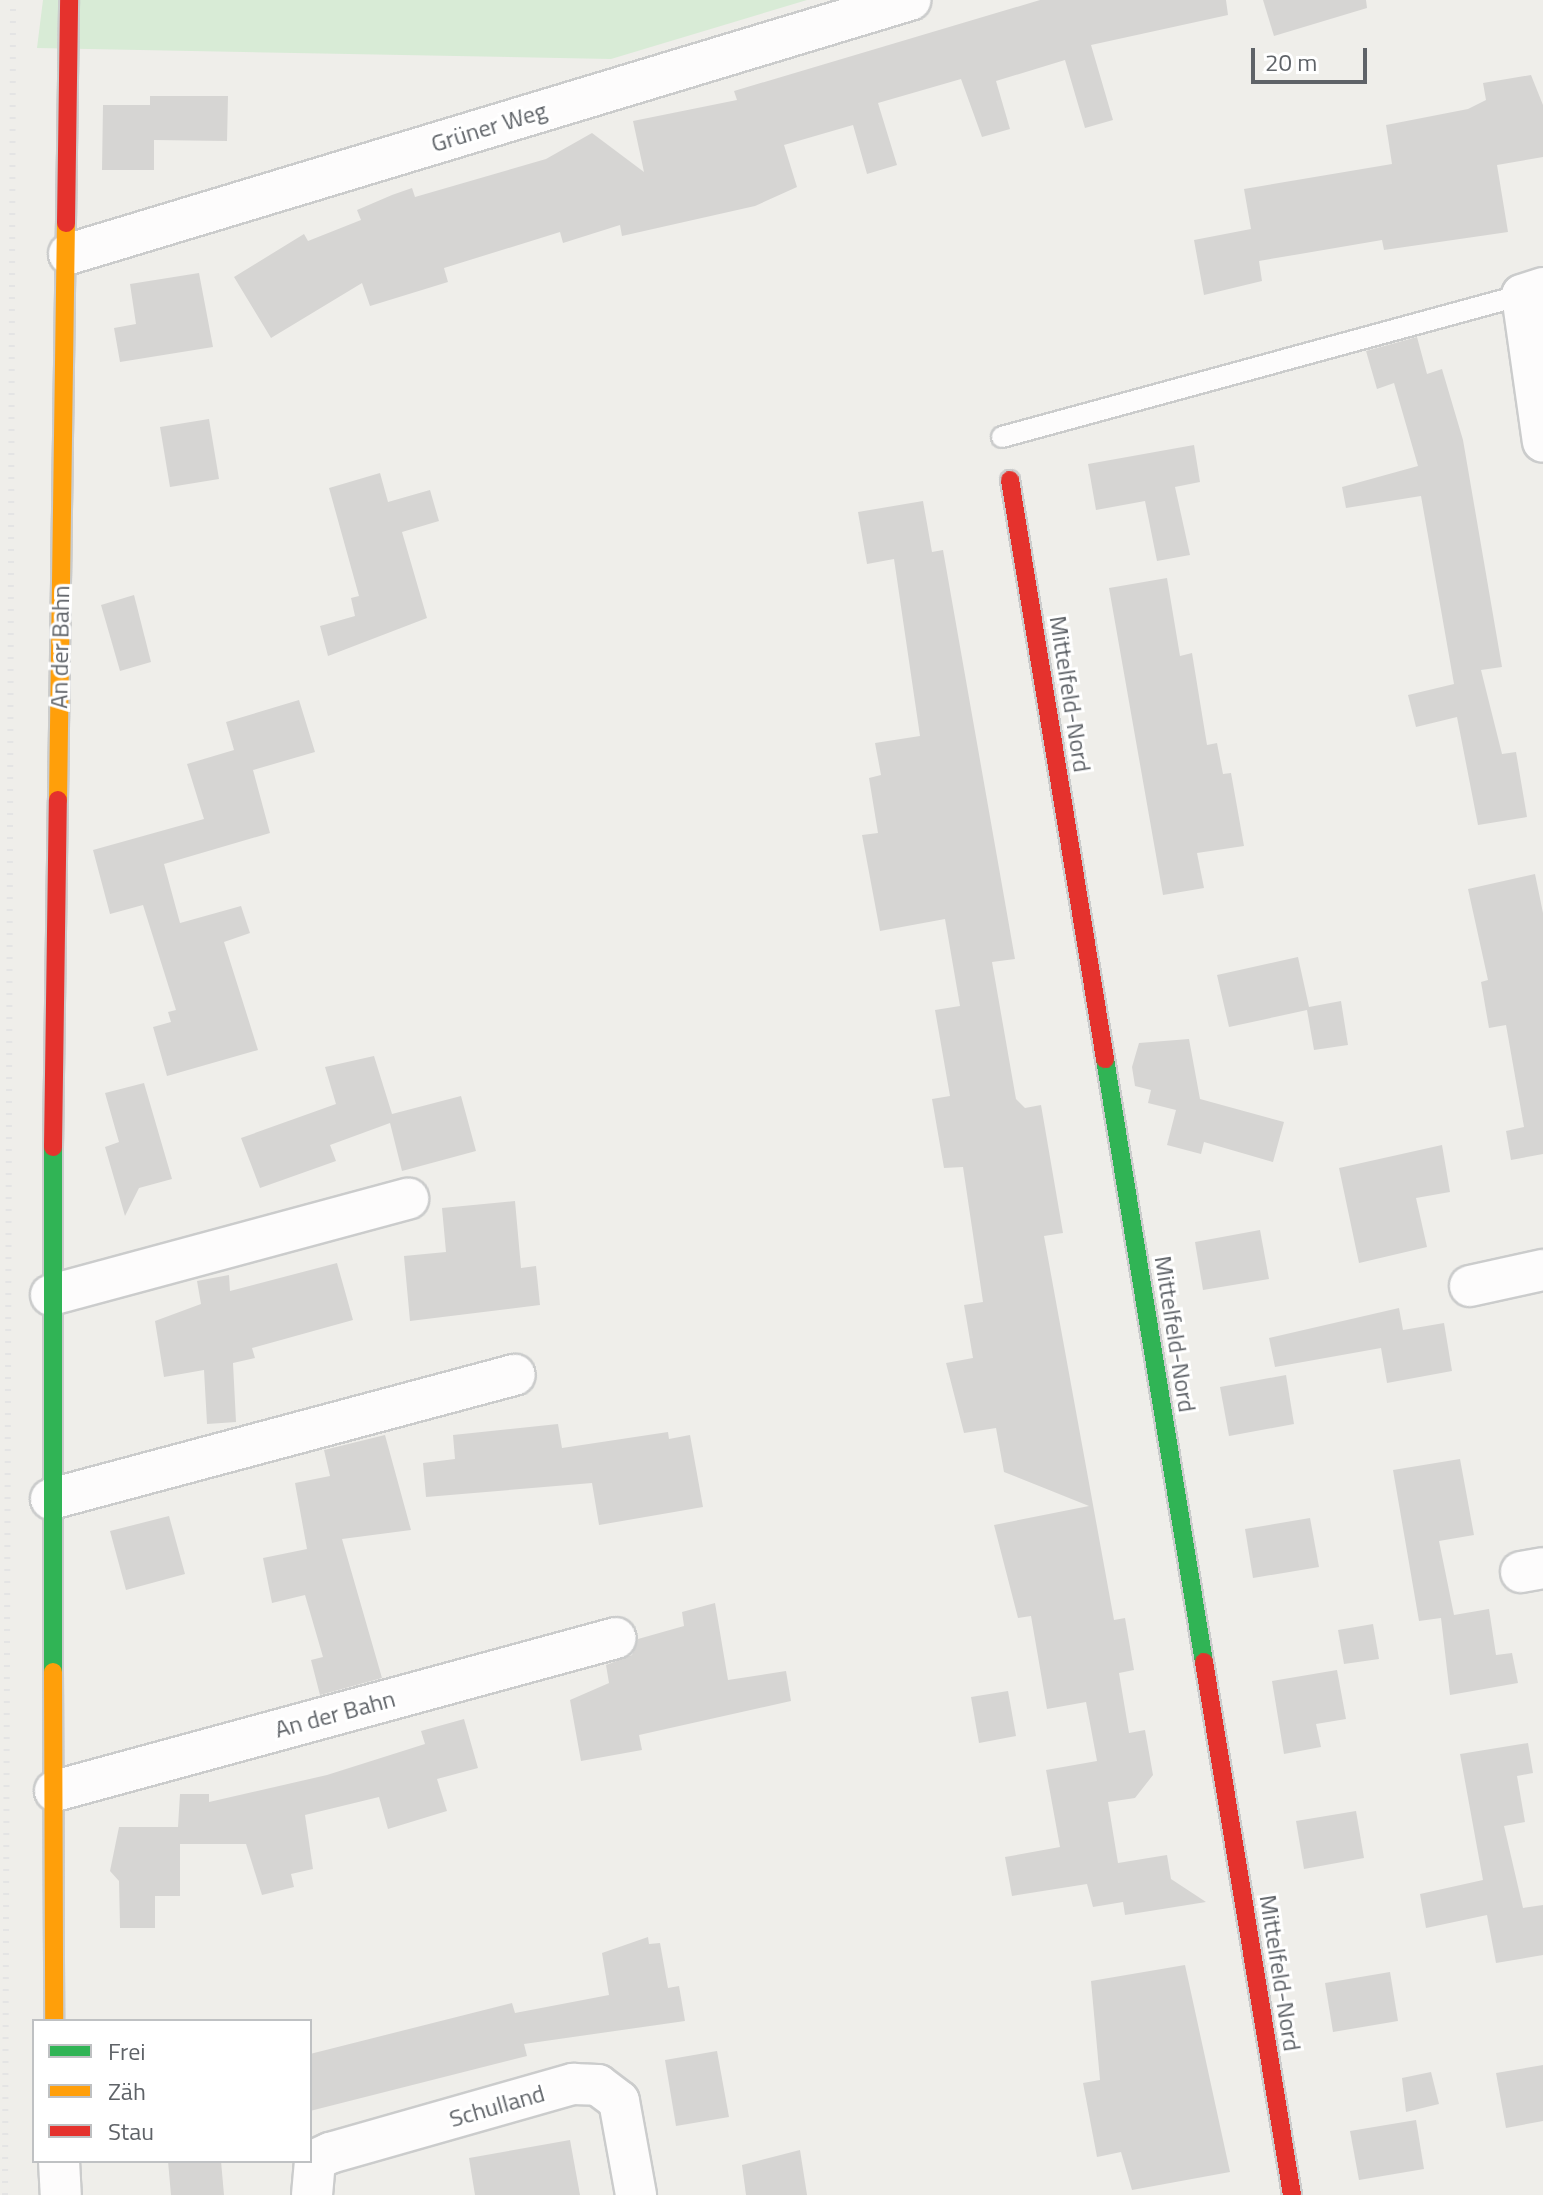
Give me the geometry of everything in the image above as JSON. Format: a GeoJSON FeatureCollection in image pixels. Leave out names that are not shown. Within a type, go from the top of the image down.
{"type":"FeatureCollection","features":[{"type":"Feature","properties":{"kind":"street","name":"An der Bahn"},"geometry":{"type":"LineString","coordinates":[[54,2019],[51,1295],[69,254],[69,0]]}},
{"type":"Feature","properties":{"kind":"street","name":"Grüner Weg"},"geometry":{"type":"LineString","coordinates":[[69,254],[910,0]]}},
{"type":"Feature","properties":{"kind":"street"},"geometry":{"type":"LineString","coordinates":[[1532,292],[1543,442]]}},
{"type":"Feature","properties":{"kind":"street","name":"Mittelfeld-Nord"},"geometry":{"type":"LineString","coordinates":[[1010,480],[1292,2195]]}},
{"type":"Feature","properties":{"kind":"street"},"geometry":{"type":"LineString","coordinates":[[51,1295],[408,1199]]}},
{"type":"Feature","properties":{"kind":"street"},"geometry":{"type":"LineString","coordinates":[[1470,1286],[1543,1270]]}},
{"type":"Feature","properties":{"kind":"street"},"geometry":{"type":"LineString","coordinates":[[51,1499],[515,1375]]}},
{"type":"Feature","properties":{"kind":"street","name":"An der Bahn"},"geometry":{"type":"LineString","coordinates":[[55,1791],[616,1638]]}},
{"type":"Feature","properties":{"kind":"street","name":"Schulland"},"geometry":{"type":"LineString","coordinates":[[312,2195],[315,2160],[330,2153],[573,2084],[598,2085],[619,2101],[636,2195]]}},
{"type":"Feature","properties":{"kind":"street"},"geometry":{"type":"LineString","coordinates":[[59,2163],[61,2195]]}},
{"type":"Feature","properties":{"kind":"lane"},"geometry":{"type":"LineString","coordinates":[[1002,437],[1532,292]]}},
{"type":"Feature","properties":{"kind":"green space"},"geometry":{"type":"Polygon","coordinates":[[[43,0],[807,0],[611,59],[37,48],[43,0]]]}},
{"type":"Feature","properties":{"kind":"building"},"geometry":{"type":"Polygon","coordinates":[[[1040,0],[1226,0],[1228,15],[1091,45],[1113,120],[1085,128],[1065,60],[996,81],[1010,129],[982,137],[961,79],[878,103],[897,165],[867,174],[853,125],[784,145],[797,187],[755,206],[622,236],[620,225],[563,243],[560,232],[444,268],[448,282],[370,306],[362,283],[271,338],[234,277],[304,234],[308,241],[361,220],[357,210],[392,195],[412,188],[415,197],[546,159],[592,133],[644,172],[633,121],[737,100],[734,91],[1040,0]]]}},
{"type":"Feature","properties":{"kind":"building"},"geometry":{"type":"Polygon","coordinates":[[[1263,0],[1366,0],[1367,8],[1274,36],[1263,0]]]}},
{"type":"Feature","properties":{"kind":"building"},"geometry":{"type":"Polygon","coordinates":[[[1531,75],[1543,105],[1543,157],[1497,165],[1508,232],[1384,250],[1382,240],[1259,261],[1262,281],[1204,295],[1194,240],[1251,229],[1244,189],[1392,164],[1386,125],[1468,109],[1486,100],[1483,83],[1531,75]]]}},
{"type":"Feature","properties":{"kind":"building"},"geometry":{"type":"Polygon","coordinates":[[[150,96],[228,96],[227,141],[154,140],[154,170],[102,170],[103,105],[150,105],[150,96]]]}},
{"type":"Feature","properties":{"kind":"building"},"geometry":{"type":"Polygon","coordinates":[[[199,273],[213,347],[120,362],[114,328],[136,324],[130,284],[199,273]]]}},
{"type":"Feature","properties":{"kind":"building"},"geometry":{"type":"Polygon","coordinates":[[[1417,337],[1427,374],[1442,369],[1463,440],[1502,667],[1481,670],[1502,754],[1516,752],[1527,817],[1478,825],[1457,717],[1416,727],[1408,695],[1454,684],[1421,496],[1346,508],[1342,487],[1418,466],[1394,383],[1377,389],[1366,351],[1417,337]]]}},
{"type":"Feature","properties":{"kind":"building"},"geometry":{"type":"Polygon","coordinates":[[[209,419],[219,479],[170,487],[160,427],[209,419]]]}},
{"type":"Feature","properties":{"kind":"building"},"geometry":{"type":"Polygon","coordinates":[[[1194,445],[1200,482],[1175,487],[1190,555],[1157,561],[1145,501],[1096,510],[1088,464],[1194,445]]]}},
{"type":"Feature","properties":{"kind":"building"},"geometry":{"type":"Polygon","coordinates":[[[380,473],[388,502],[430,490],[439,521],[402,532],[427,618],[328,656],[320,626],[355,616],[351,598],[359,596],[329,488],[380,473]]]}},
{"type":"Feature","properties":{"kind":"building"},"geometry":{"type":"Polygon","coordinates":[[[923,501],[932,552],[943,550],[1015,959],[992,962],[1016,1099],[1025,1108],[1041,1105],[1063,1233],[1044,1236],[1114,1620],[1125,1618],[1134,1670],[1119,1673],[1129,1733],[1145,1730],[1153,1775],[1135,1798],[1108,1802],[1118,1863],[1167,1855],[1171,1879],[1206,1902],[1125,1915],[1123,1902],[1093,1907],[1087,1884],[1012,1896],[1005,1857],[1060,1847],[1046,1770],[1097,1761],[1086,1702],[1047,1709],[1031,1616],[1018,1618],[994,1525],[1089,1506],[1004,1472],[996,1428],[964,1433],[946,1363],[973,1358],[964,1305],[983,1302],[963,1167],[944,1168],[932,1099],[950,1096],[935,1010],[960,1006],[945,919],[880,931],[862,835],[878,833],[869,778],[881,775],[875,743],[920,736],[894,559],[867,564],[858,512],[923,501]]]}},
{"type":"Feature","properties":{"kind":"building"},"geometry":{"type":"Polygon","coordinates":[[[1167,578],[1180,656],[1192,653],[1207,745],[1217,743],[1223,774],[1231,773],[1244,846],[1197,853],[1204,888],[1163,895],[1109,588],[1167,578]]]}},
{"type":"Feature","properties":{"kind":"building"},"geometry":{"type":"Polygon","coordinates":[[[134,595],[151,662],[120,671],[101,605],[134,595]]]}},
{"type":"Feature","properties":{"kind":"building"},"geometry":{"type":"Polygon","coordinates":[[[299,700],[315,752],[253,770],[270,833],[164,864],[180,923],[241,906],[250,933],[224,942],[258,1050],[167,1076],[153,1027],[171,1022],[168,1012],[176,1010],[143,905],[110,914],[93,850],[204,819],[187,764],[234,750],[226,722],[299,700]]]}},
{"type":"Feature","properties":{"kind":"building"},"geometry":{"type":"Polygon","coordinates":[[[1535,874],[1543,913],[1543,1154],[1511,1160],[1506,1131],[1524,1127],[1506,1025],[1489,1028],[1481,982],[1488,980],[1468,889],[1535,874]]]}},
{"type":"Feature","properties":{"kind":"building"},"geometry":{"type":"Polygon","coordinates":[[[1298,957],[1309,1007],[1341,1001],[1348,1045],[1314,1050],[1307,1010],[1229,1027],[1217,975],[1298,957]]]}},
{"type":"Feature","properties":{"kind":"building"},"geometry":{"type":"Polygon","coordinates":[[[1189,1039],[1200,1099],[1284,1122],[1273,1162],[1204,1142],[1201,1154],[1167,1145],[1176,1110],[1148,1103],[1151,1090],[1135,1086],[1132,1067],[1139,1043],[1189,1039]]]}},
{"type":"Feature","properties":{"kind":"building"},"geometry":{"type":"Polygon","coordinates":[[[374,1056],[392,1114],[461,1096],[476,1151],[402,1171],[390,1123],[330,1145],[336,1161],[260,1188],[241,1138],[336,1104],[325,1067],[374,1056]]]}},
{"type":"Feature","properties":{"kind":"building"},"geometry":{"type":"Polygon","coordinates":[[[144,1083],[172,1179],[139,1188],[125,1216],[105,1147],[119,1142],[105,1093],[144,1083]]]}},
{"type":"Feature","properties":{"kind":"building"},"geometry":{"type":"Polygon","coordinates":[[[1442,1145],[1450,1192],[1416,1198],[1427,1247],[1359,1263],[1339,1168],[1442,1145]]]}},
{"type":"Feature","properties":{"kind":"building"},"geometry":{"type":"Polygon","coordinates":[[[515,1201],[521,1268],[536,1266],[540,1305],[410,1321],[404,1256],[446,1252],[442,1208],[515,1201]]]}},
{"type":"Feature","properties":{"kind":"building"},"geometry":{"type":"Polygon","coordinates":[[[1260,1230],[1269,1279],[1203,1290],[1195,1242],[1260,1230]]]}},
{"type":"Feature","properties":{"kind":"building"},"geometry":{"type":"Polygon","coordinates":[[[337,1263],[353,1320],[252,1348],[255,1358],[233,1363],[236,1422],[207,1424],[204,1370],[164,1377],[155,1321],[201,1304],[197,1281],[229,1275],[230,1291],[337,1263]]]}},
{"type":"Feature","properties":{"kind":"building"},"geometry":{"type":"Polygon","coordinates":[[[1399,1308],[1403,1330],[1444,1323],[1452,1371],[1387,1383],[1381,1348],[1275,1367],[1269,1338],[1399,1308]]]}},
{"type":"Feature","properties":{"kind":"building"},"geometry":{"type":"Polygon","coordinates":[[[1286,1375],[1294,1424],[1229,1436],[1220,1387],[1286,1375]]]}},
{"type":"Feature","properties":{"kind":"building"},"geometry":{"type":"Polygon","coordinates":[[[558,1424],[562,1448],[668,1432],[669,1439],[690,1435],[703,1507],[599,1525],[592,1483],[426,1497],[423,1463],[455,1459],[453,1435],[558,1424]]]}},
{"type":"Feature","properties":{"kind":"building"},"geometry":{"type":"Polygon","coordinates":[[[385,1435],[411,1530],[342,1539],[382,1678],[320,1695],[311,1660],[323,1657],[305,1595],[272,1603],[263,1558],[307,1549],[295,1483],[330,1476],[324,1450],[385,1435]]]}},
{"type":"Feature","properties":{"kind":"building"},"geometry":{"type":"Polygon","coordinates":[[[1460,1459],[1474,1535],[1439,1541],[1454,1615],[1489,1609],[1496,1655],[1512,1653],[1518,1683],[1450,1695],[1441,1618],[1419,1621],[1393,1470],[1460,1459]]]}},
{"type":"Feature","properties":{"kind":"building"},"geometry":{"type":"Polygon","coordinates":[[[169,1516],[185,1574],[126,1590],[110,1531],[169,1516]]]}},
{"type":"Feature","properties":{"kind":"building"},"geometry":{"type":"Polygon","coordinates":[[[1310,1518],[1319,1567],[1253,1578],[1245,1529],[1310,1518]]]}},
{"type":"Feature","properties":{"kind":"building"},"geometry":{"type":"Polygon","coordinates":[[[715,1603],[728,1680],[786,1671],[791,1701],[639,1735],[642,1750],[581,1761],[570,1700],[609,1683],[606,1665],[632,1655],[638,1639],[684,1626],[682,1612],[715,1603]]]}},
{"type":"Feature","properties":{"kind":"building"},"geometry":{"type":"Polygon","coordinates":[[[1373,1624],[1379,1659],[1344,1664],[1338,1630],[1373,1624]]]}},
{"type":"Feature","properties":{"kind":"building"},"geometry":{"type":"Polygon","coordinates":[[[1337,1670],[1346,1719],[1316,1724],[1321,1747],[1284,1754],[1272,1681],[1337,1670]]]}},
{"type":"Feature","properties":{"kind":"building"},"geometry":{"type":"Polygon","coordinates":[[[1008,1691],[1016,1736],[979,1743],[971,1697],[1008,1691]]]}},
{"type":"Feature","properties":{"kind":"building"},"geometry":{"type":"Polygon","coordinates":[[[464,1719],[478,1768],[437,1779],[447,1811],[388,1829],[379,1797],[305,1815],[313,1869],[291,1874],[294,1887],[262,1895],[246,1844],[180,1844],[180,1896],[155,1896],[155,1928],[120,1928],[119,1881],[110,1871],[119,1827],[178,1827],[180,1794],[209,1794],[209,1802],[327,1775],[425,1744],[421,1731],[464,1719]]]}},
{"type":"Feature","properties":{"kind":"building"},"geometry":{"type":"Polygon","coordinates":[[[1528,1743],[1533,1773],[1517,1776],[1525,1822],[1504,1826],[1523,1908],[1543,1905],[1543,1955],[1496,1963],[1487,1915],[1426,1928],[1420,1894],[1483,1880],[1460,1754],[1528,1743]]]}},
{"type":"Feature","properties":{"kind":"building"},"geometry":{"type":"Polygon","coordinates":[[[1356,1811],[1364,1858],[1304,1869],[1296,1821],[1356,1811]]]}},
{"type":"Feature","properties":{"kind":"building"},"geometry":{"type":"Polygon","coordinates":[[[648,1937],[649,1944],[660,1943],[668,1988],[679,1986],[685,2021],[524,2044],[527,2056],[312,2110],[312,2053],[512,2003],[515,2013],[609,1995],[602,1953],[648,1937]]]}},
{"type":"Feature","properties":{"kind":"building"},"geometry":{"type":"Polygon","coordinates":[[[1185,1965],[1230,2172],[1132,2190],[1121,2152],[1097,2157],[1083,2083],[1100,2080],[1091,1981],[1185,1965]]]}},
{"type":"Feature","properties":{"kind":"building"},"geometry":{"type":"Polygon","coordinates":[[[1390,1972],[1398,2021],[1333,2032],[1325,1983],[1390,1972]]]}},
{"type":"Feature","properties":{"kind":"building"},"geometry":{"type":"Polygon","coordinates":[[[717,2051],[729,2117],[676,2126],[665,2060],[717,2051]]]}},
{"type":"Feature","properties":{"kind":"building"},"geometry":{"type":"Polygon","coordinates":[[[1543,2065],[1543,2121],[1506,2128],[1496,2073],[1543,2065]]]}},
{"type":"Feature","properties":{"kind":"building"},"geometry":{"type":"Polygon","coordinates":[[[1431,2072],[1439,2104],[1406,2112],[1402,2078],[1431,2072]]]}},
{"type":"Feature","properties":{"kind":"building"},"geometry":{"type":"Polygon","coordinates":[[[1416,2120],[1424,2169],[1359,2180],[1350,2131],[1416,2120]]]}},
{"type":"Feature","properties":{"kind":"building"},"geometry":{"type":"Polygon","coordinates":[[[570,2140],[580,2195],[475,2195],[469,2158],[570,2140]]]}},
{"type":"Feature","properties":{"kind":"building"},"geometry":{"type":"Polygon","coordinates":[[[800,2150],[807,2195],[746,2195],[742,2165],[800,2150]]]}},
{"type":"Feature","properties":{"kind":"building"},"geometry":{"type":"Polygon","coordinates":[[[168,2163],[221,2163],[224,2195],[171,2195],[168,2163]]]}},
{"type":"Feature","properties":{"kind":"railway"},"geometry":{"type":"LineString","coordinates":[[5,2195],[13,0]]}},
{"type":"Feature","properties":{"kind":"traffic: fast"},"geometry":{"type":"LineString","coordinates":[[1105,1059],[1204,1662]]}},
{"type":"Feature","properties":{"kind":"traffic: fast"},"geometry":{"type":"LineString","coordinates":[[53,1147],[53,1672]]}},
{"type":"Feature","properties":{"kind":"traffic: slow"},"geometry":{"type":"LineString","coordinates":[[58,800],[66,223]]}},
{"type":"Feature","properties":{"kind":"traffic: slow"},"geometry":{"type":"LineString","coordinates":[[53,1672],[54,2019]]}},
{"type":"Feature","properties":{"kind":"traffic: jam"},"geometry":{"type":"LineString","coordinates":[[66,223],[69,0]]}},
{"type":"Feature","properties":{"kind":"traffic: jam"},"geometry":{"type":"LineString","coordinates":[[1010,480],[1105,1059]]}},
{"type":"Feature","properties":{"kind":"traffic: jam"},"geometry":{"type":"LineString","coordinates":[[53,1147],[58,800]]}},
{"type":"Feature","properties":{"kind":"traffic: jam"},"geometry":{"type":"LineString","coordinates":[[1204,1662],[1292,2195]]}}]}
